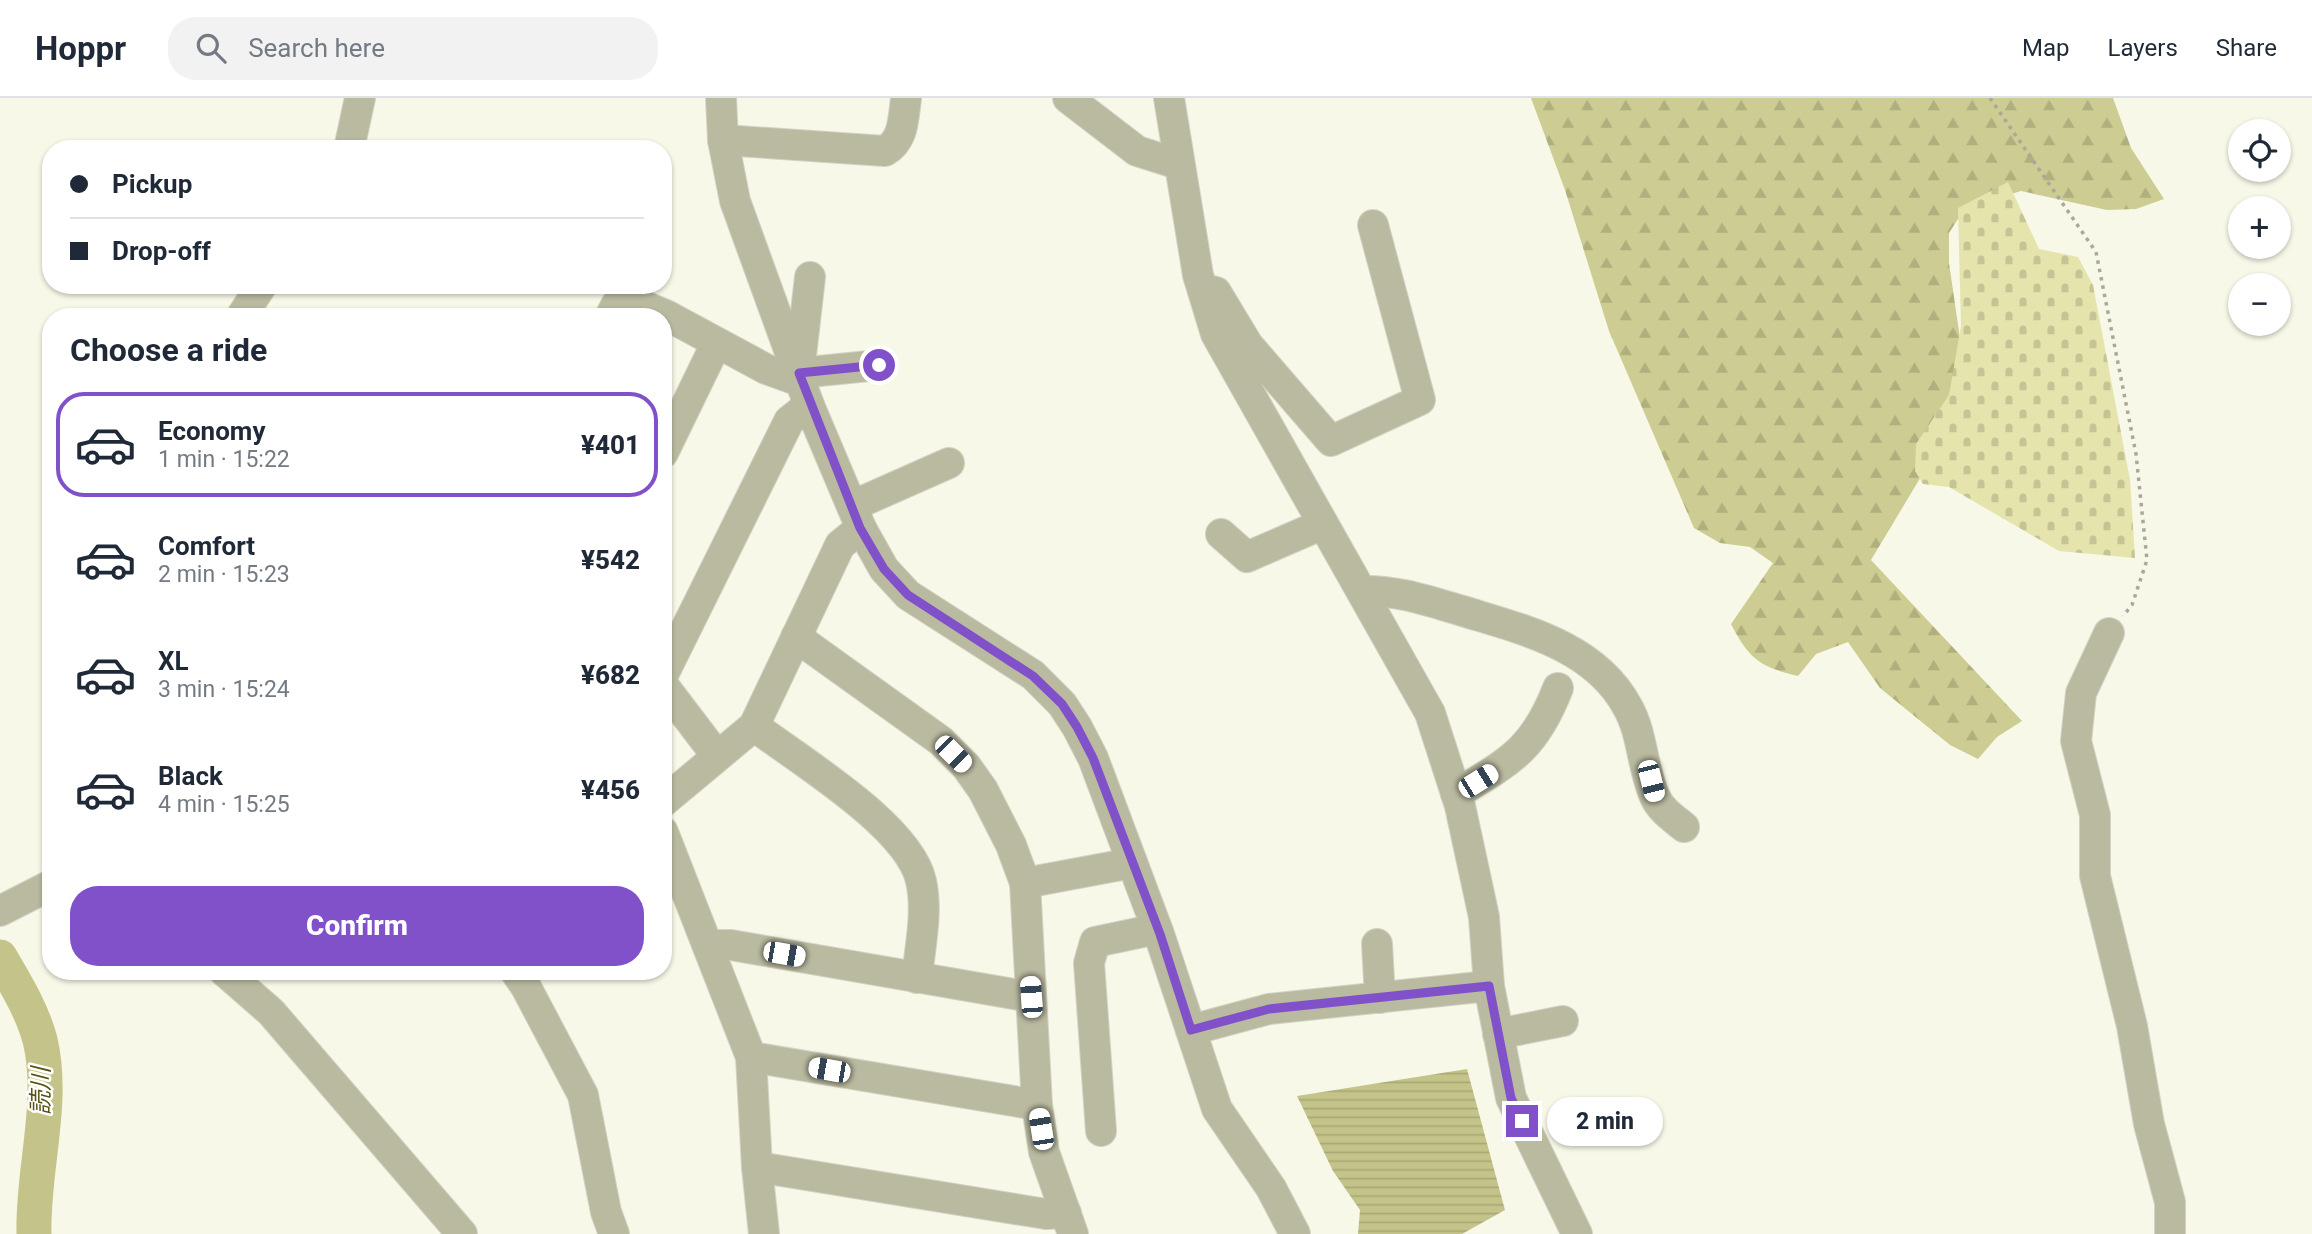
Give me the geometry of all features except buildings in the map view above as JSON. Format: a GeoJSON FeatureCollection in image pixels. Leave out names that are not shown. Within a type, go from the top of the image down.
{"type":"FeatureCollection","features":[{"type":"Feature","properties":{"kind":"street"},"geometry":{"type":"LineString","coordinates":[[357,140],[360,98]]}},
{"type":"Feature","properties":{"kind":"street"},"geometry":{"type":"LineString","coordinates":[[721,98],[723,140],[735,201],[803,387],[856,517],[884,569],[908,595],[1033,676],[1062,704],[1093,758],[1157,929],[1217,1109],[1271,1188],[1295,1234]]}},
{"type":"Feature","properties":{"kind":"street"},"geometry":{"type":"LineString","coordinates":[[1068,98],[1137,151],[1178,164]]}},
{"type":"Feature","properties":{"kind":"street"},"geometry":{"type":"LineString","coordinates":[[1169,98],[1178,164],[1201,287],[1216,334],[1430,713],[1456,794],[1484,917],[1489,986],[1511,1098],[1577,1234]]}},
{"type":"Feature","properties":{"kind":"street"},"geometry":{"type":"LineString","coordinates":[[1178,164],[1189,98]]}},
{"type":"Feature","properties":{"kind":"street"},"geometry":{"type":"LineString","coordinates":[[723,140],[886,151],[895,145],[902,127],[905,99]]}},
{"type":"Feature","properties":{"kind":"street"},"geometry":{"type":"LineString","coordinates":[[1201,287],[1216,292],[1248,345],[1331,442],[1420,400],[1373,225]]}},
{"type":"Feature","properties":{"kind":"street"},"geometry":{"type":"LineString","coordinates":[[672,657],[789,421],[803,387],[810,277]]}},
{"type":"Feature","properties":{"kind":"street"},"geometry":{"type":"LineString","coordinates":[[614,308],[630,300],[649,308]]}},
{"type":"Feature","properties":{"kind":"street"},"geometry":{"type":"LineString","coordinates":[[672,318],[716,344],[803,387],[879,365]]}},
{"type":"Feature","properties":{"kind":"street"},"geometry":{"type":"LineString","coordinates":[[672,434],[716,344]]}},
{"type":"Feature","properties":{"kind":"street"},"geometry":{"type":"LineString","coordinates":[[672,794],[754,726],[856,517],[949,463]]}},
{"type":"Feature","properties":{"kind":"street"},"geometry":{"type":"LineString","coordinates":[[1221,534],[1247,557],[1324,524]]}},
{"type":"Feature","properties":{"kind":"street"},"geometry":{"type":"LineString","coordinates":[[1362,591],[1389,591],[1536,633],[1570,650],[1603,674],[1628,706],[1655,797],[1665,812],[1684,827]]}},
{"type":"Feature","properties":{"kind":"street"},"geometry":{"type":"LineString","coordinates":[[2109,633],[2081,693],[2076,741],[2095,815],[2095,876],[2132,1026],[2149,1124],[2170,1202],[2171,1234]]}},
{"type":"Feature","properties":{"kind":"street"},"geometry":{"type":"LineString","coordinates":[[796,637],[941,741],[966,766],[983,790],[1011,845],[1025,883],[1037,1105],[1044,1152],[1069,1223]]}},
{"type":"Feature","properties":{"kind":"street"},"geometry":{"type":"LineString","coordinates":[[1456,794],[1525,748],[1546,719],[1558,688]]}},
{"type":"Feature","properties":{"kind":"street"},"geometry":{"type":"LineString","coordinates":[[672,697],[717,756]]}},
{"type":"Feature","properties":{"kind":"street"},"geometry":{"type":"LineString","coordinates":[[754,726],[878,819],[903,846],[921,879],[924,915],[917,978]]}},
{"type":"Feature","properties":{"kind":"street"},"geometry":{"type":"LineString","coordinates":[[672,855],[751,1057],[764,1234]]}},
{"type":"Feature","properties":{"kind":"street"},"geometry":{"type":"LineString","coordinates":[[1025,883],[1132,863]]}},
{"type":"Feature","properties":{"kind":"street"},"geometry":{"type":"LineString","coordinates":[[6,908],[42,890]]}},
{"type":"Feature","properties":{"kind":"street"},"geometry":{"type":"LineString","coordinates":[[6,908],[42,907]]}},
{"type":"Feature","properties":{"kind":"street"},"geometry":{"type":"LineString","coordinates":[[1101,1130],[1089,963],[1095,942],[1157,929]]}},
{"type":"Feature","properties":{"kind":"street"},"geometry":{"type":"LineString","coordinates":[[1377,944],[1380,998]]}},
{"type":"Feature","properties":{"kind":"street"},"geometry":{"type":"LineString","coordinates":[[708,945],[731,945],[1031,997]]}},
{"type":"Feature","properties":{"kind":"street"},"geometry":{"type":"LineString","coordinates":[[234,980],[271,1012],[462,1234]]}},
{"type":"Feature","properties":{"kind":"street"},"geometry":{"type":"LineString","coordinates":[[521,980],[583,1095],[606,1212],[614,1234]]}},
{"type":"Feature","properties":{"kind":"street"},"geometry":{"type":"LineString","coordinates":[[1191,1030],[1269,1009],[1489,986]]}},
{"type":"Feature","properties":{"kind":"street"},"geometry":{"type":"LineString","coordinates":[[1498,1034],[1563,1021]]}},
{"type":"Feature","properties":{"kind":"street"},"geometry":{"type":"LineString","coordinates":[[751,1057],[1037,1105]]}},
{"type":"Feature","properties":{"kind":"street"},"geometry":{"type":"LineString","coordinates":[[757,1167],[1046,1214],[1069,1223]]}},
{"type":"Feature","properties":{"kind":"path"},"geometry":{"type":"LineString","coordinates":[[1990,98],[2096,252],[2136,454],[2147,559],[2132,605],[2109,633]]}},
{"type":"Feature","properties":{"kind":"green space"},"geometry":{"type":"Polygon","coordinates":[[[1531,98],[2113,98],[2131,148],[2164,199],[2136,209],[2107,210],[2021,191],[1965,208],[1949,233],[1949,263],[1967,386],[1928,465],[1871,560],[2022,721],[1997,737],[1978,759],[1950,745],[1880,688],[1848,642],[1816,654],[1798,676],[1765,665],[1744,646],[1731,624],[1773,563],[1750,547],[1720,543],[1694,528],[1609,331],[1565,190],[1531,98]]]}},
{"type":"Feature","properties":{"kind":"green space"},"geometry":{"type":"Polygon","coordinates":[[[2008,182],[2039,249],[2078,257],[2093,285],[2130,480],[2135,558],[2059,551],[1949,487],[1923,484],[1915,471],[1916,444],[1949,395],[1961,326],[1958,208],[2008,182]]]}},
{"type":"Feature","properties":{"kind":"shaded area"},"geometry":{"type":"Polygon","coordinates":[[[1467,1069],[1505,1210],[1462,1234],[1358,1234],[1360,1210],[1333,1171],[1297,1096],[1467,1069]]]}},
{"type":"Feature","properties":{"kind":"waterway","name":"読川"},"geometry":{"type":"LineString","coordinates":[[0,957],[32,1018],[40,1040],[44,1064],[44,1112],[34,1234]]}},
{"type":"Feature","properties":{"kind":"route"},"geometry":{"type":"LineString","coordinates":[[879,365],[799,373],[809,405],[860,528],[884,569],[908,595],[1033,676],[1062,704],[1093,758],[1160,934],[1191,1030],[1269,1009],[1489,986],[1511,1098],[1522,1121]]}}]}
